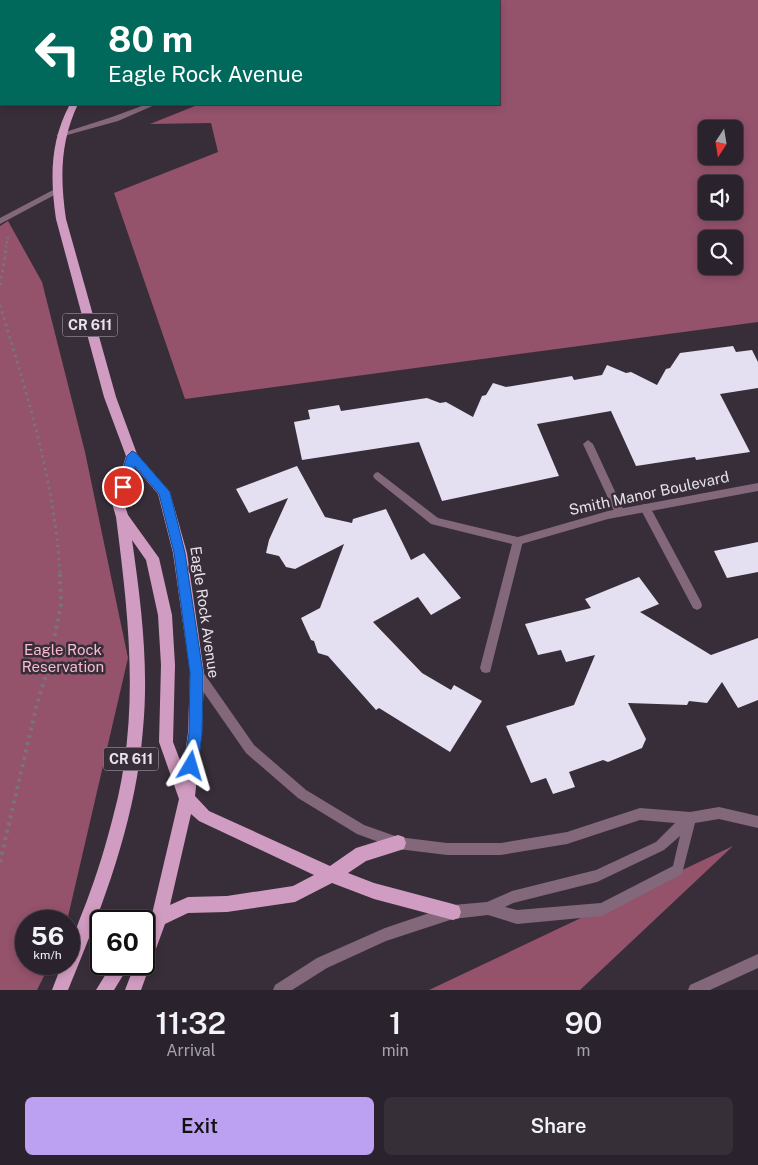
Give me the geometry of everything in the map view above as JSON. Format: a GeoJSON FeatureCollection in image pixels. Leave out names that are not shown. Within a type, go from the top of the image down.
{"type":"FeatureCollection","features":[{"type":"Feature","properties":{"kind":"main road","name":"Eagle Rock Avenue"},"geometry":{"type":"LineString","coordinates":[[73,105],[64,122],[60,135],[56,163],[56,192],[61,219],[110,398],[132,456],[164,492],[180,553],[197,673],[195,733],[187,799],[155,929]]}},
{"type":"Feature","properties":{"kind":"main road","name":"CR 611"},"geometry":{"type":"LineString","coordinates":[[60,990],[90,919],[126,798],[136,729],[138,672],[136,621],[122,517],[118,503],[132,456]]}},
{"type":"Feature","properties":{"kind":"main road"},"geometry":{"type":"LineString","coordinates":[[122,517],[152,558],[165,615],[168,665],[166,742],[187,799],[204,816],[331,875],[374,891],[453,912]]}},
{"type":"Feature","properties":{"kind":"main road"},"geometry":{"type":"LineString","coordinates":[[155,923],[159,918],[188,905],[227,904],[295,894],[331,875],[362,854],[398,843]]}},
{"type":"Feature","properties":{"kind":"main road"},"geometry":{"type":"LineString","coordinates":[[104,990],[114,975]]}},
{"type":"Feature","properties":{"kind":"main road","name":"Eagle Rock Avenue"},"geometry":{"type":"LineString","coordinates":[[133,990],[138,975]]}},
{"type":"Feature","properties":{"kind":"street"},"geometry":{"type":"LineString","coordinates":[[60,135],[115,119],[151,105]]}},
{"type":"Feature","properties":{"kind":"street"},"geometry":{"type":"LineString","coordinates":[[0,221],[56,192]]}},
{"type":"Feature","properties":{"kind":"street"},"geometry":{"type":"LineString","coordinates":[[588,444],[620,513]]}},
{"type":"Feature","properties":{"kind":"street"},"geometry":{"type":"LineString","coordinates":[[378,476],[435,521],[518,541],[486,668]]}},
{"type":"Feature","properties":{"kind":"street","name":"Smith Manor Boulevard"},"geometry":{"type":"LineString","coordinates":[[518,541],[620,513],[758,486]]}},
{"type":"Feature","properties":{"kind":"street"},"geometry":{"type":"LineString","coordinates":[[645,508],[697,605]]}},
{"type":"Feature","properties":{"kind":"street"},"geometry":{"type":"LineString","coordinates":[[197,673],[250,749],[302,794],[361,830],[398,843],[446,849],[501,849],[567,838],[640,814],[690,818],[720,813],[758,822]]}},
{"type":"Feature","properties":{"kind":"street"},"geometry":{"type":"LineString","coordinates":[[488,908],[517,917],[602,909],[678,870],[690,818]]}},
{"type":"Feature","properties":{"kind":"street"},"geometry":{"type":"LineString","coordinates":[[280,990],[322,963],[385,935],[453,912],[488,908],[512,897],[597,876],[660,846],[690,818]]}},
{"type":"Feature","properties":{"kind":"street"},"geometry":{"type":"LineString","coordinates":[[695,990],[758,961]]}},
{"type":"Feature","properties":{"kind":"path"},"geometry":{"type":"LineString","coordinates":[[0,285],[8,233]]}},
{"type":"Feature","properties":{"kind":"path"},"geometry":{"type":"LineString","coordinates":[[0,305],[32,411],[49,480],[58,542],[60,604],[49,665],[37,704],[0,862]]}},
{"type":"Feature","properties":{"kind":"green space"},"geometry":{"type":"Polygon","coordinates":[[[500,0],[758,0],[758,322],[185,399],[114,193],[218,152],[211,123],[150,124],[198,105],[500,105],[500,0]]]}},
{"type":"Feature","properties":{"kind":"green space","name":"Eagle Rock Reservation"},"geometry":{"type":"Polygon","coordinates":[[[8,221],[42,282],[85,452],[128,658],[70,910],[15,910],[15,975],[44,975],[37,990],[0,990],[0,226],[8,221]]]}},
{"type":"Feature","properties":{"kind":"green space"},"geometry":{"type":"Polygon","coordinates":[[[733,846],[580,990],[429,990],[733,846]]]}},
{"type":"Feature","properties":{"kind":"building"},"geometry":{"type":"Polygon","coordinates":[[[733,346],[736,352],[752,350],[758,362],[758,388],[720,394],[750,452],[696,460],[695,457],[636,466],[611,411],[537,424],[559,476],[442,501],[419,442],[302,460],[294,422],[310,419],[308,410],[339,405],[341,411],[427,398],[440,403],[446,402],[473,417],[482,396],[486,395],[493,383],[506,387],[572,376],[574,380],[602,375],[607,365],[626,373],[631,372],[657,385],[666,369],[670,368],[680,353],[733,346]]]}},
{"type":"Feature","properties":{"kind":"building"},"geometry":{"type":"Polygon","coordinates":[[[297,466],[325,517],[352,523],[353,519],[386,509],[411,560],[424,553],[461,598],[431,615],[418,597],[373,622],[422,673],[451,690],[454,685],[482,701],[450,752],[379,708],[376,710],[328,656],[318,653],[314,641],[311,640],[301,618],[320,608],[344,544],[295,569],[286,567],[279,556],[266,553],[269,540],[288,498],[249,513],[236,489],[297,466]]]}},
{"type":"Feature","properties":{"kind":"building"},"geometry":{"type":"Polygon","coordinates":[[[758,542],[758,572],[727,578],[714,551],[758,542]]]}},
{"type":"Feature","properties":{"kind":"building"},"geometry":{"type":"Polygon","coordinates":[[[639,577],[659,604],[640,612],[711,655],[758,638],[758,700],[738,708],[722,682],[707,703],[689,701],[687,705],[628,703],[646,739],[642,748],[608,762],[603,760],[569,772],[575,787],[553,794],[546,778],[531,783],[506,726],[574,705],[595,655],[566,662],[561,650],[538,655],[525,624],[591,608],[585,599],[639,577]]]}},
{"type":"Feature","properties":{"kind":"route"},"geometry":{"type":"LineString","coordinates":[[123,487],[132,456],[164,492],[180,553],[197,673],[195,733],[191,766]]}}]}
